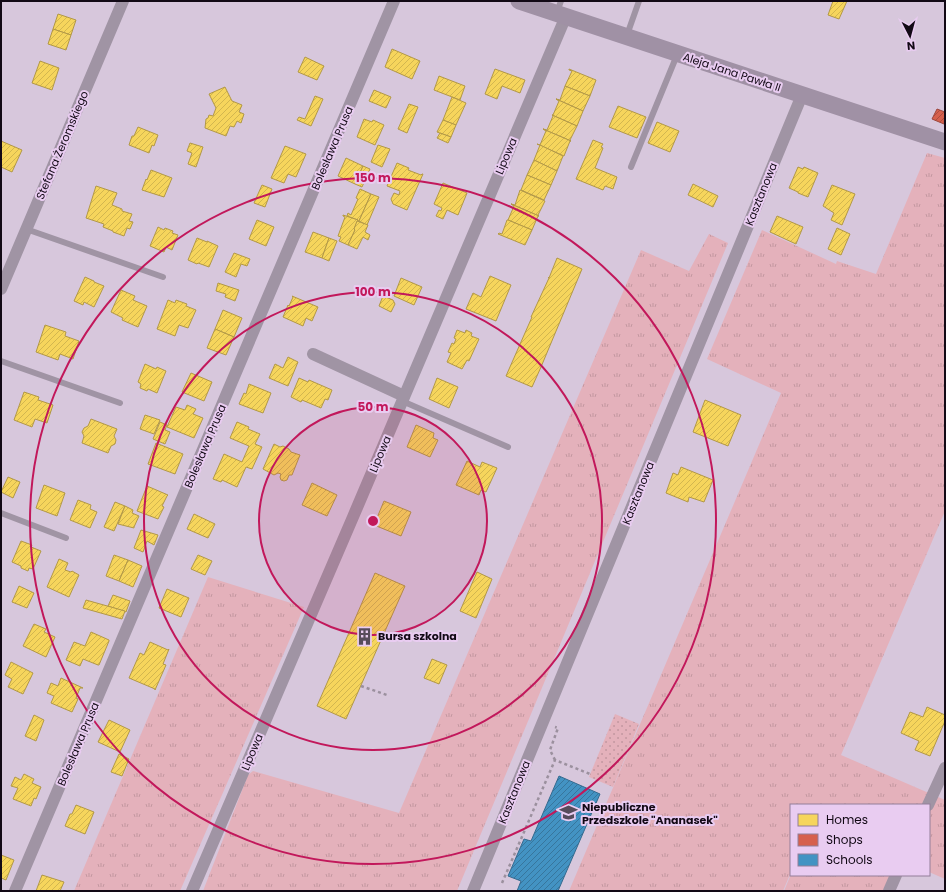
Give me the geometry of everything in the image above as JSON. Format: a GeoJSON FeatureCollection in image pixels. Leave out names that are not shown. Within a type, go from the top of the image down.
{"type":"FeatureCollection","features":[{"type":"Feature","properties":{"kind":"street","name":"Stefana Żeromskiego"},"geometry":{"type":"LineString","coordinates":[[1,289],[123,1]]}},
{"type":"Feature","properties":{"kind":"street","name":"Bolesława Prusa"},"geometry":{"type":"LineString","coordinates":[[15,891],[394,1]]}},
{"type":"Feature","properties":{"kind":"street","name":"Aleja Jana Pawła II"},"geometry":{"type":"LineString","coordinates":[[519,1],[561,10],[626,36],[678,54],[945,142]]}},
{"type":"Feature","properties":{"kind":"street","name":"Lipowa"},"geometry":{"type":"LineString","coordinates":[[192,891],[403,399],[561,10]]}},
{"type":"Feature","properties":{"kind":"street","name":"Kasztanowa"},"geometry":{"type":"LineString","coordinates":[[473,891],[802,95]]}},
{"type":"Feature","properties":{"kind":"street"},"geometry":{"type":"LineString","coordinates":[[313,354],[403,399]]}},
{"type":"Feature","properties":{"kind":"street"},"geometry":{"type":"LineString","coordinates":[[929,804],[941,786],[945,768]]}},
{"type":"Feature","properties":{"kind":"street"},"geometry":{"type":"LineString","coordinates":[[889,891],[896,876]]}},
{"type":"Feature","properties":{"kind":"lane"},"geometry":{"type":"LineString","coordinates":[[626,36],[639,1]]}},
{"type":"Feature","properties":{"kind":"lane"},"geometry":{"type":"LineString","coordinates":[[632,167],[678,54]]}},
{"type":"Feature","properties":{"kind":"lane"},"geometry":{"type":"LineString","coordinates":[[26,229],[163,277]]}},
{"type":"Feature","properties":{"kind":"lane"},"geometry":{"type":"LineString","coordinates":[[1,361],[120,403]]}},
{"type":"Feature","properties":{"kind":"lane"},"geometry":{"type":"LineString","coordinates":[[403,399],[508,447]]}},
{"type":"Feature","properties":{"kind":"lane"},"geometry":{"type":"LineString","coordinates":[[1,513],[66,538]]}},
{"type":"Feature","properties":{"kind":"path"},"geometry":{"type":"LineString","coordinates":[[361,686],[387,695]]}},
{"type":"Feature","properties":{"kind":"path"},"geometry":{"type":"LineString","coordinates":[[502,883],[555,760],[590,774]]}},
{"type":"Feature","properties":{"kind":"green space"},"geometry":{"type":"Polygon","coordinates":[[[927,153],[945,158],[945,511],[841,755],[945,800],[945,879],[930,872],[930,804],[790,804],[790,874],[783,891],[569,891],[781,393],[707,359],[762,230],[836,264],[837,261],[876,274],[927,153]]]}},
{"type":"Feature","properties":{"kind":"green space"},"geometry":{"type":"Polygon","coordinates":[[[709,234],[728,243],[457,891],[203,891],[248,775],[253,771],[399,813],[641,250],[689,271],[709,234]]]}},
{"type":"Feature","properties":{"kind":"green space"},"geometry":{"type":"Polygon","coordinates":[[[208,577],[304,607],[180,891],[74,891],[208,577]]]}},
{"type":"Feature","properties":{"kind":"green space"},"geometry":{"type":"Polygon","coordinates":[[[615,714],[639,724],[613,787],[589,777],[615,714]]]}},
{"type":"Feature","properties":{"kind":"green space"},"geometry":{"type":"Polygon","coordinates":[[[790,876],[901,876],[894,891],[784,891],[790,876]]]}},
{"type":"Feature","properties":{"kind":"building: Homes"},"geometry":{"type":"Polygon","coordinates":[[[833,1],[847,1],[839,19],[828,15],[833,1]]]}},
{"type":"Feature","properties":{"kind":"building: Homes"},"geometry":{"type":"Polygon","coordinates":[[[58,14],[76,20],[71,35],[53,29],[58,14]]]}},
{"type":"Feature","properties":{"kind":"building: Homes"},"geometry":{"type":"Polygon","coordinates":[[[53,29],[71,35],[66,50],[48,44],[53,29]]]}},
{"type":"Feature","properties":{"kind":"building: Homes"},"geometry":{"type":"Polygon","coordinates":[[[392,49],[420,61],[412,79],[385,67],[392,49]]]}},
{"type":"Feature","properties":{"kind":"building: Homes"},"geometry":{"type":"Polygon","coordinates":[[[305,57],[324,66],[317,80],[298,72],[305,57]]]}},
{"type":"Feature","properties":{"kind":"building: Homes"},"geometry":{"type":"Polygon","coordinates":[[[40,61],[59,68],[52,90],[32,83],[40,61]]]}},
{"type":"Feature","properties":{"kind":"building: Homes"},"geometry":{"type":"Polygon","coordinates":[[[495,69],[525,80],[520,93],[502,86],[497,99],[485,94],[495,69]]]}},
{"type":"Feature","properties":{"kind":"building: Homes"},"geometry":{"type":"Polygon","coordinates":[[[569,69],[596,80],[590,96],[565,86],[572,71],[569,69]]]}},
{"type":"Feature","properties":{"kind":"building: Homes"},"geometry":{"type":"Polygon","coordinates":[[[439,76],[465,86],[460,100],[434,90],[439,76]]]}},
{"type":"Feature","properties":{"kind":"building: Homes"},"geometry":{"type":"Polygon","coordinates":[[[565,86],[590,96],[583,111],[556,99],[560,100],[565,86]]]}},
{"type":"Feature","properties":{"kind":"building: Homes"},"geometry":{"type":"Polygon","coordinates":[[[225,87],[232,101],[242,105],[239,112],[244,114],[241,123],[237,121],[234,127],[230,126],[226,136],[205,128],[206,119],[209,115],[213,116],[216,108],[209,94],[225,87]]]}},
{"type":"Feature","properties":{"kind":"building: Homes"},"geometry":{"type":"Polygon","coordinates":[[[374,90],[391,97],[386,108],[369,101],[374,90]]]}},
{"type":"Feature","properties":{"kind":"building: Homes"},"geometry":{"type":"Polygon","coordinates":[[[315,96],[323,99],[311,126],[297,120],[299,117],[305,119],[315,96]]]}},
{"type":"Feature","properties":{"kind":"building: Homes"},"geometry":{"type":"Polygon","coordinates":[[[452,97],[466,103],[456,125],[443,120],[452,97]]]}},
{"type":"Feature","properties":{"kind":"building: Homes"},"geometry":{"type":"Polygon","coordinates":[[[556,99],[583,111],[577,126],[552,115],[559,101],[556,99]]]}},
{"type":"Feature","properties":{"kind":"building: Homes"},"geometry":{"type":"Polygon","coordinates":[[[409,104],[418,107],[407,133],[398,129],[409,104]]]}},
{"type":"Feature","properties":{"kind":"building: Homes"},"geometry":{"type":"Polygon","coordinates":[[[618,106],[646,117],[637,138],[609,127],[618,106]]]}},
{"type":"Feature","properties":{"kind":"building: Homes"},"geometry":{"type":"Polygon","coordinates":[[[552,115],[577,126],[570,140],[571,141],[543,129],[547,130],[553,116],[552,115]]]}},
{"type":"Feature","properties":{"kind":"building: Homes"},"geometry":{"type":"Polygon","coordinates":[[[364,119],[372,122],[373,120],[384,125],[375,145],[357,137],[364,119]]]}},
{"type":"Feature","properties":{"kind":"building: Homes"},"geometry":{"type":"Polygon","coordinates":[[[443,120],[456,125],[451,137],[437,132],[443,120]]]}},
{"type":"Feature","properties":{"kind":"building: Homes"},"geometry":{"type":"Polygon","coordinates":[[[657,122],[679,131],[670,152],[648,143],[657,122]]]}},
{"type":"Feature","properties":{"kind":"building: Homes"},"geometry":{"type":"Polygon","coordinates":[[[138,127],[158,135],[154,146],[152,145],[149,153],[129,145],[132,136],[134,136],[138,127]]]}},
{"type":"Feature","properties":{"kind":"building: Homes"},"geometry":{"type":"Polygon","coordinates":[[[543,129],[571,141],[564,156],[537,144],[540,145],[546,131],[543,129]]]}},
{"type":"Feature","properties":{"kind":"building: Homes"},"geometry":{"type":"Polygon","coordinates":[[[440,133],[451,137],[448,143],[437,138],[440,133]]]}},
{"type":"Feature","properties":{"kind":"building: Homes"},"geometry":{"type":"Polygon","coordinates":[[[593,140],[603,144],[601,147],[603,148],[595,168],[617,177],[613,189],[605,186],[603,190],[576,179],[593,140]]]}},
{"type":"Feature","properties":{"kind":"building: Homes"},"geometry":{"type":"Polygon","coordinates":[[[1,141],[22,150],[12,172],[1,167],[1,141]]]}},
{"type":"Feature","properties":{"kind":"building: Homes"},"geometry":{"type":"Polygon","coordinates":[[[190,143],[203,147],[196,167],[188,164],[192,153],[187,151],[190,143]]]}},
{"type":"Feature","properties":{"kind":"building: Homes"},"geometry":{"type":"Polygon","coordinates":[[[378,145],[390,149],[382,167],[371,162],[378,145]]]}},
{"type":"Feature","properties":{"kind":"building: Homes"},"geometry":{"type":"Polygon","coordinates":[[[540,145],[563,156],[557,171],[534,160],[540,145]]]}},
{"type":"Feature","properties":{"kind":"building: Homes"},"geometry":{"type":"Polygon","coordinates":[[[285,146],[306,154],[296,177],[288,174],[284,183],[271,178],[285,146]]]}},
{"type":"Feature","properties":{"kind":"building: Homes"},"geometry":{"type":"Polygon","coordinates":[[[346,158],[363,166],[355,184],[338,176],[346,158]]]}},
{"type":"Feature","properties":{"kind":"building: Homes"},"geometry":{"type":"Polygon","coordinates":[[[534,160],[557,171],[551,185],[527,175],[534,160]]]}},
{"type":"Feature","properties":{"kind":"building: Homes"},"geometry":{"type":"Polygon","coordinates":[[[397,163],[409,168],[408,170],[421,175],[423,174],[407,210],[393,204],[391,199],[394,193],[399,195],[400,191],[387,186],[397,163]]]}},
{"type":"Feature","properties":{"kind":"building: Homes"},"geometry":{"type":"Polygon","coordinates":[[[363,166],[370,169],[362,187],[355,184],[363,166]]]}},
{"type":"Feature","properties":{"kind":"building: Homes"},"geometry":{"type":"Polygon","coordinates":[[[798,167],[803,169],[804,167],[818,173],[808,197],[789,188],[798,167]]]}},
{"type":"Feature","properties":{"kind":"building: Homes"},"geometry":{"type":"Polygon","coordinates":[[[151,170],[172,178],[164,197],[142,190],[151,170]]]}},
{"type":"Feature","properties":{"kind":"building: Homes"},"geometry":{"type":"Polygon","coordinates":[[[527,175],[551,185],[544,200],[521,190],[527,175]]]}},
{"type":"Feature","properties":{"kind":"building: Homes"},"geometry":{"type":"Polygon","coordinates":[[[443,183],[467,193],[458,215],[447,210],[443,219],[436,216],[442,208],[434,204],[443,183]]]}},
{"type":"Feature","properties":{"kind":"building: Homes"},"geometry":{"type":"Polygon","coordinates":[[[693,184],[718,196],[713,207],[688,195],[693,184]]]}},
{"type":"Feature","properties":{"kind":"building: Homes"},"geometry":{"type":"Polygon","coordinates":[[[262,185],[272,189],[265,207],[254,203],[262,185]]]}},
{"type":"Feature","properties":{"kind":"building: Homes"},"geometry":{"type":"Polygon","coordinates":[[[832,185],[855,194],[842,225],[831,220],[834,213],[823,206],[832,185]]]}},
{"type":"Feature","properties":{"kind":"building: Homes"},"geometry":{"type":"Polygon","coordinates":[[[96,186],[117,193],[112,205],[122,209],[122,211],[132,214],[129,221],[133,222],[130,229],[127,228],[124,236],[103,227],[104,224],[86,218],[96,186]]]}},
{"type":"Feature","properties":{"kind":"building: Homes"},"geometry":{"type":"Polygon","coordinates":[[[360,189],[371,194],[359,221],[357,221],[358,220],[347,216],[348,213],[351,215],[358,199],[356,198],[360,189]]]}},
{"type":"Feature","properties":{"kind":"building: Homes"},"geometry":{"type":"Polygon","coordinates":[[[520,190],[545,201],[538,215],[539,216],[511,204],[515,205],[520,190]]]}},
{"type":"Feature","properties":{"kind":"building: Homes"},"geometry":{"type":"Polygon","coordinates":[[[371,194],[379,197],[367,225],[359,221],[371,194]]]}},
{"type":"Feature","properties":{"kind":"building: Homes"},"geometry":{"type":"Polygon","coordinates":[[[511,204],[539,216],[532,230],[508,220],[514,206],[511,204]]]}},
{"type":"Feature","properties":{"kind":"building: Homes"},"geometry":{"type":"Polygon","coordinates":[[[343,215],[358,220],[348,245],[339,241],[341,237],[338,236],[345,217],[343,215]]]}},
{"type":"Feature","properties":{"kind":"building: Homes"},"geometry":{"type":"Polygon","coordinates":[[[777,216],[803,227],[796,244],[770,232],[777,216]]]}},
{"type":"Feature","properties":{"kind":"building: Homes"},"geometry":{"type":"Polygon","coordinates":[[[257,220],[274,227],[266,246],[249,239],[257,220]]]}},
{"type":"Feature","properties":{"kind":"building: Homes"},"geometry":{"type":"Polygon","coordinates":[[[507,220],[532,230],[525,245],[498,234],[502,234],[507,220]]]}},
{"type":"Feature","properties":{"kind":"building: Homes"},"geometry":{"type":"Polygon","coordinates":[[[357,221],[368,225],[365,232],[370,235],[368,240],[363,237],[357,249],[348,245],[355,230],[357,221]]]}},
{"type":"Feature","properties":{"kind":"building: Homes"},"geometry":{"type":"Polygon","coordinates":[[[158,227],[164,230],[165,228],[173,231],[172,233],[178,235],[172,250],[166,247],[164,252],[150,246],[158,227]]]}},
{"type":"Feature","properties":{"kind":"building: Homes"},"geometry":{"type":"Polygon","coordinates":[[[837,228],[850,234],[841,255],[828,249],[837,228]]]}},
{"type":"Feature","properties":{"kind":"building: Homes"},"geometry":{"type":"Polygon","coordinates":[[[313,232],[329,238],[322,258],[305,252],[313,232]]]}},
{"type":"Feature","properties":{"kind":"building: Homes"},"geometry":{"type":"Polygon","coordinates":[[[197,238],[218,246],[209,267],[188,260],[197,238]]]}},
{"type":"Feature","properties":{"kind":"building: Homes"},"geometry":{"type":"Polygon","coordinates":[[[329,238],[337,241],[329,261],[322,258],[329,238]]]}},
{"type":"Feature","properties":{"kind":"building: Homes"},"geometry":{"type":"Polygon","coordinates":[[[234,253],[250,259],[247,266],[241,264],[236,277],[225,272],[234,253]]]}},
{"type":"Feature","properties":{"kind":"building: Homes"},"geometry":{"type":"Polygon","coordinates":[[[557,258],[582,269],[532,387],[506,376],[557,258]]]}},
{"type":"Feature","properties":{"kind":"building: Homes"},"geometry":{"type":"Polygon","coordinates":[[[490,276],[511,285],[496,321],[466,309],[473,293],[481,297],[490,276]]]}},
{"type":"Feature","properties":{"kind":"building: Homes"},"geometry":{"type":"Polygon","coordinates":[[[85,277],[104,286],[94,307],[84,302],[83,305],[74,301],[85,277]]]}},
{"type":"Feature","properties":{"kind":"building: Homes"},"geometry":{"type":"Polygon","coordinates":[[[401,278],[422,287],[414,305],[394,296],[401,278]]]}},
{"type":"Feature","properties":{"kind":"building: Homes"},"geometry":{"type":"Polygon","coordinates":[[[218,283],[239,290],[235,301],[225,297],[226,294],[216,291],[218,283]]]}},
{"type":"Feature","properties":{"kind":"building: Homes"},"geometry":{"type":"Polygon","coordinates":[[[121,290],[135,296],[133,300],[147,306],[138,327],[122,320],[123,318],[111,312],[121,290]]]}},
{"type":"Feature","properties":{"kind":"building: Homes"},"geometry":{"type":"Polygon","coordinates":[[[292,296],[318,307],[312,321],[306,318],[303,326],[283,317],[293,297],[292,296]]]}},
{"type":"Feature","properties":{"kind":"building: Homes"},"geometry":{"type":"Polygon","coordinates":[[[383,296],[393,300],[395,304],[391,312],[379,306],[383,296]]]}},
{"type":"Feature","properties":{"kind":"building: Homes"},"geometry":{"type":"Polygon","coordinates":[[[168,300],[175,303],[176,300],[187,304],[186,306],[196,310],[188,328],[179,325],[175,336],[157,329],[168,300]]]}},
{"type":"Feature","properties":{"kind":"building: Homes"},"geometry":{"type":"Polygon","coordinates":[[[223,310],[242,318],[234,337],[215,329],[223,310]]]}},
{"type":"Feature","properties":{"kind":"building: Homes"},"geometry":{"type":"Polygon","coordinates":[[[45,325],[66,332],[65,336],[79,341],[73,359],[60,354],[58,360],[36,352],[45,325]]]}},
{"type":"Feature","properties":{"kind":"building: Homes"},"geometry":{"type":"Polygon","coordinates":[[[215,329],[234,337],[226,355],[207,348],[215,329]]]}},
{"type":"Feature","properties":{"kind":"building: Homes"},"geometry":{"type":"Polygon","coordinates":[[[457,330],[465,333],[466,330],[472,333],[471,336],[479,339],[469,361],[467,360],[462,369],[447,362],[451,353],[448,352],[452,343],[454,344],[456,339],[454,338],[457,330]]]}},
{"type":"Feature","properties":{"kind":"building: Homes"},"geometry":{"type":"Polygon","coordinates":[[[288,357],[298,362],[288,386],[269,378],[275,364],[283,368],[288,357]]]}},
{"type":"Feature","properties":{"kind":"building: Homes"},"geometry":{"type":"Polygon","coordinates":[[[145,364],[156,369],[157,367],[166,371],[157,393],[148,389],[147,391],[140,388],[141,384],[138,382],[145,364]]]}},
{"type":"Feature","properties":{"kind":"building: Homes"},"geometry":{"type":"Polygon","coordinates":[[[191,373],[212,382],[204,401],[182,392],[191,373]]]}},
{"type":"Feature","properties":{"kind":"building: Homes"},"geometry":{"type":"Polygon","coordinates":[[[299,378],[308,382],[309,380],[332,390],[328,400],[325,399],[321,408],[302,400],[301,402],[291,397],[299,378]]]}},
{"type":"Feature","properties":{"kind":"building: Homes"},"geometry":{"type":"Polygon","coordinates":[[[437,378],[458,387],[449,408],[429,399],[437,378]]]}},
{"type":"Feature","properties":{"kind":"building: Homes"},"geometry":{"type":"Polygon","coordinates":[[[249,384],[271,393],[263,413],[239,404],[244,393],[246,394],[249,384]]]}},
{"type":"Feature","properties":{"kind":"building: Homes"},"geometry":{"type":"Polygon","coordinates":[[[24,392],[39,397],[38,400],[53,405],[47,423],[35,419],[32,427],[14,420],[24,392]]]}},
{"type":"Feature","properties":{"kind":"building: Homes"},"geometry":{"type":"Polygon","coordinates":[[[705,400],[741,415],[728,446],[693,432],[705,400]]]}},
{"type":"Feature","properties":{"kind":"building: Homes"},"geometry":{"type":"Polygon","coordinates":[[[187,405],[196,409],[193,414],[203,418],[194,438],[167,427],[176,407],[185,410],[187,405]]]}},
{"type":"Feature","properties":{"kind":"building: Homes"},"geometry":{"type":"Polygon","coordinates":[[[145,415],[160,420],[154,434],[140,429],[145,415]]]}},
{"type":"Feature","properties":{"kind":"building: Homes"},"geometry":{"type":"Polygon","coordinates":[[[91,419],[117,429],[114,436],[116,440],[115,444],[111,446],[108,453],[82,443],[84,436],[82,432],[84,428],[88,426],[91,419]]]}},
{"type":"Feature","properties":{"kind":"building: Homes"},"geometry":{"type":"Polygon","coordinates":[[[160,422],[167,425],[165,430],[170,432],[165,444],[153,439],[160,422]]]}},
{"type":"Feature","properties":{"kind":"building: Homes"},"geometry":{"type":"Polygon","coordinates":[[[237,422],[260,434],[255,444],[262,447],[252,469],[246,467],[237,487],[222,480],[221,482],[213,479],[224,454],[242,462],[249,446],[230,438],[237,422]]]}},
{"type":"Feature","properties":{"kind":"building: Homes"},"geometry":{"type":"Polygon","coordinates":[[[416,425],[434,433],[433,438],[438,440],[430,457],[407,447],[416,425]]]}},
{"type":"Feature","properties":{"kind":"building: Homes"},"geometry":{"type":"Polygon","coordinates":[[[156,443],[183,454],[175,474],[148,464],[156,443]]]}},
{"type":"Feature","properties":{"kind":"building: Homes"},"geometry":{"type":"Polygon","coordinates":[[[274,444],[280,447],[283,446],[291,452],[300,455],[292,475],[289,475],[287,480],[284,481],[281,480],[281,474],[278,473],[274,475],[263,469],[274,444]]]}},
{"type":"Feature","properties":{"kind":"building: Homes"},"geometry":{"type":"Polygon","coordinates":[[[467,461],[480,467],[482,462],[497,468],[486,492],[481,490],[479,495],[456,485],[467,461]]]}},
{"type":"Feature","properties":{"kind":"building: Homes"},"geometry":{"type":"Polygon","coordinates":[[[681,467],[713,480],[704,502],[689,497],[688,502],[666,493],[673,473],[678,475],[681,467]]]}},
{"type":"Feature","properties":{"kind":"building: Homes"},"geometry":{"type":"Polygon","coordinates":[[[8,477],[20,482],[13,498],[1,492],[8,477]]]}},
{"type":"Feature","properties":{"kind":"building: Homes"},"geometry":{"type":"Polygon","coordinates":[[[312,483],[337,495],[327,516],[302,505],[312,483]]]}},
{"type":"Feature","properties":{"kind":"building: Homes"},"geometry":{"type":"Polygon","coordinates":[[[44,485],[65,493],[57,516],[36,508],[44,485]]]}},
{"type":"Feature","properties":{"kind":"building: Homes"},"geometry":{"type":"Polygon","coordinates":[[[147,486],[168,495],[162,506],[164,507],[158,519],[137,511],[147,486]]]}},
{"type":"Feature","properties":{"kind":"building: Homes"},"geometry":{"type":"Polygon","coordinates":[[[78,500],[91,505],[90,509],[97,512],[90,528],[70,520],[78,500]]]}},
{"type":"Feature","properties":{"kind":"building: Homes"},"geometry":{"type":"Polygon","coordinates":[[[384,501],[411,512],[401,536],[374,525],[384,501]]]}},
{"type":"Feature","properties":{"kind":"building: Homes"},"geometry":{"type":"Polygon","coordinates":[[[115,502],[125,506],[114,531],[104,527],[115,502]]]}},
{"type":"Feature","properties":{"kind":"building: Homes"},"geometry":{"type":"Polygon","coordinates":[[[125,506],[133,510],[132,513],[139,516],[134,528],[118,524],[125,506]]]}},
{"type":"Feature","properties":{"kind":"building: Homes"},"geometry":{"type":"Polygon","coordinates":[[[194,514],[215,524],[208,538],[187,529],[194,514]]]}},
{"type":"Feature","properties":{"kind":"building: Homes"},"geometry":{"type":"Polygon","coordinates":[[[141,530],[158,535],[154,545],[147,541],[143,552],[134,548],[141,530]]]}},
{"type":"Feature","properties":{"kind":"building: Homes"},"geometry":{"type":"Polygon","coordinates":[[[21,541],[32,545],[31,547],[41,551],[33,569],[29,568],[28,571],[12,562],[21,541]]]}},
{"type":"Feature","properties":{"kind":"building: Homes"},"geometry":{"type":"Polygon","coordinates":[[[114,555],[128,560],[119,581],[106,576],[114,555]]]}},
{"type":"Feature","properties":{"kind":"building: Homes"},"geometry":{"type":"Polygon","coordinates":[[[198,555],[212,561],[205,575],[191,569],[198,555]]]}},
{"type":"Feature","properties":{"kind":"building: Homes"},"geometry":{"type":"Polygon","coordinates":[[[59,559],[68,563],[65,570],[72,571],[79,575],[69,597],[47,587],[59,559]]]}},
{"type":"Feature","properties":{"kind":"building: Homes"},"geometry":{"type":"Polygon","coordinates":[[[128,560],[142,566],[133,587],[119,581],[128,560]]]}},
{"type":"Feature","properties":{"kind":"building: Homes"},"geometry":{"type":"Polygon","coordinates":[[[477,572],[492,579],[476,618],[460,611],[477,572]]]}},
{"type":"Feature","properties":{"kind":"building: Homes","name":"Bursa szkolna"},"geometry":{"type":"Polygon","coordinates":[[[375,573],[405,586],[346,719],[317,706],[375,573]]]}},
{"type":"Feature","properties":{"kind":"building: Homes"},"geometry":{"type":"Polygon","coordinates":[[[19,586],[34,593],[27,608],[12,602],[19,586]]]}},
{"type":"Feature","properties":{"kind":"building: Homes"},"geometry":{"type":"Polygon","coordinates":[[[167,589],[189,598],[181,617],[159,608],[167,589]]]}},
{"type":"Feature","properties":{"kind":"building: Homes"},"geometry":{"type":"Polygon","coordinates":[[[113,595],[130,601],[126,612],[108,606],[113,595]]]}},
{"type":"Feature","properties":{"kind":"building: Homes"},"geometry":{"type":"Polygon","coordinates":[[[86,600],[125,611],[122,619],[83,608],[86,600]]]}},
{"type":"Feature","properties":{"kind":"building: Homes"},"geometry":{"type":"Polygon","coordinates":[[[34,624],[46,629],[44,632],[55,637],[46,657],[23,646],[34,624]]]}},
{"type":"Feature","properties":{"kind":"building: Homes"},"geometry":{"type":"Polygon","coordinates":[[[91,632],[109,640],[99,665],[83,659],[80,666],[66,660],[74,642],[85,646],[91,632]]]}},
{"type":"Feature","properties":{"kind":"building: Homes"},"geometry":{"type":"Polygon","coordinates":[[[150,642],[168,650],[169,649],[163,664],[166,665],[155,690],[129,678],[140,653],[144,655],[150,642]]]}},
{"type":"Feature","properties":{"kind":"building: Homes"},"geometry":{"type":"Polygon","coordinates":[[[432,659],[447,665],[439,684],[424,678],[432,659]]]}},
{"type":"Feature","properties":{"kind":"building: Homes"},"geometry":{"type":"Polygon","coordinates":[[[11,662],[33,673],[23,694],[8,687],[12,679],[5,675],[11,662]]]}},
{"type":"Feature","properties":{"kind":"building: Homes"},"geometry":{"type":"Polygon","coordinates":[[[61,678],[83,688],[80,688],[76,698],[78,699],[72,712],[51,703],[54,696],[47,693],[51,683],[58,686],[61,678]]]}},
{"type":"Feature","properties":{"kind":"building: Homes"},"geometry":{"type":"Polygon","coordinates":[[[927,707],[945,715],[945,721],[930,756],[915,750],[919,741],[901,733],[910,712],[923,717],[927,707]]]}},
{"type":"Feature","properties":{"kind":"building: Homes"},"geometry":{"type":"Polygon","coordinates":[[[34,715],[44,720],[36,741],[25,736],[34,715]]]}},
{"type":"Feature","properties":{"kind":"building: Homes"},"geometry":{"type":"Polygon","coordinates":[[[109,720],[130,730],[120,752],[98,742],[109,720]]]}},
{"type":"Feature","properties":{"kind":"building: Homes"},"geometry":{"type":"Polygon","coordinates":[[[119,754],[129,759],[122,776],[111,772],[119,754]]]}},
{"type":"Feature","properties":{"kind":"building: Homes"},"geometry":{"type":"Polygon","coordinates":[[[24,774],[34,779],[32,783],[41,787],[31,806],[13,799],[18,788],[11,786],[15,777],[21,780],[24,774]]]}},
{"type":"Feature","properties":{"kind":"building: Homes"},"geometry":{"type":"Polygon","coordinates":[[[76,805],[94,812],[85,834],[65,826],[76,805]]]}},
{"type":"Feature","properties":{"kind":"building: Homes"},"geometry":{"type":"Polygon","coordinates":[[[1,855],[14,860],[6,880],[1,878],[1,855]]]}},
{"type":"Feature","properties":{"kind":"building: Homes"},"geometry":{"type":"Polygon","coordinates":[[[42,875],[64,882],[60,891],[36,891],[42,875]]]}},
{"type":"Feature","properties":{"kind":"building: Shops"},"geometry":{"type":"Polygon","coordinates":[[[937,109],[945,112],[944,124],[932,119],[937,109]]]}},
{"type":"Feature","properties":{"kind":"building: Schools"},"geometry":{"type":"Polygon","coordinates":[[[559,776],[600,794],[558,891],[517,891],[521,881],[508,876],[524,839],[531,841],[559,776]]]}},
{"type":"Feature","properties":{"kind":"place","name":"Bursa szkolna"},"geometry":{"type":"Point","coordinates":[365,636]}},
{"type":"Feature","properties":{"kind":"place","name":"Niepubliczne Przedszkole \"Ananasek\""},"geometry":{"type":"Point","coordinates":[569,813]}}]}
